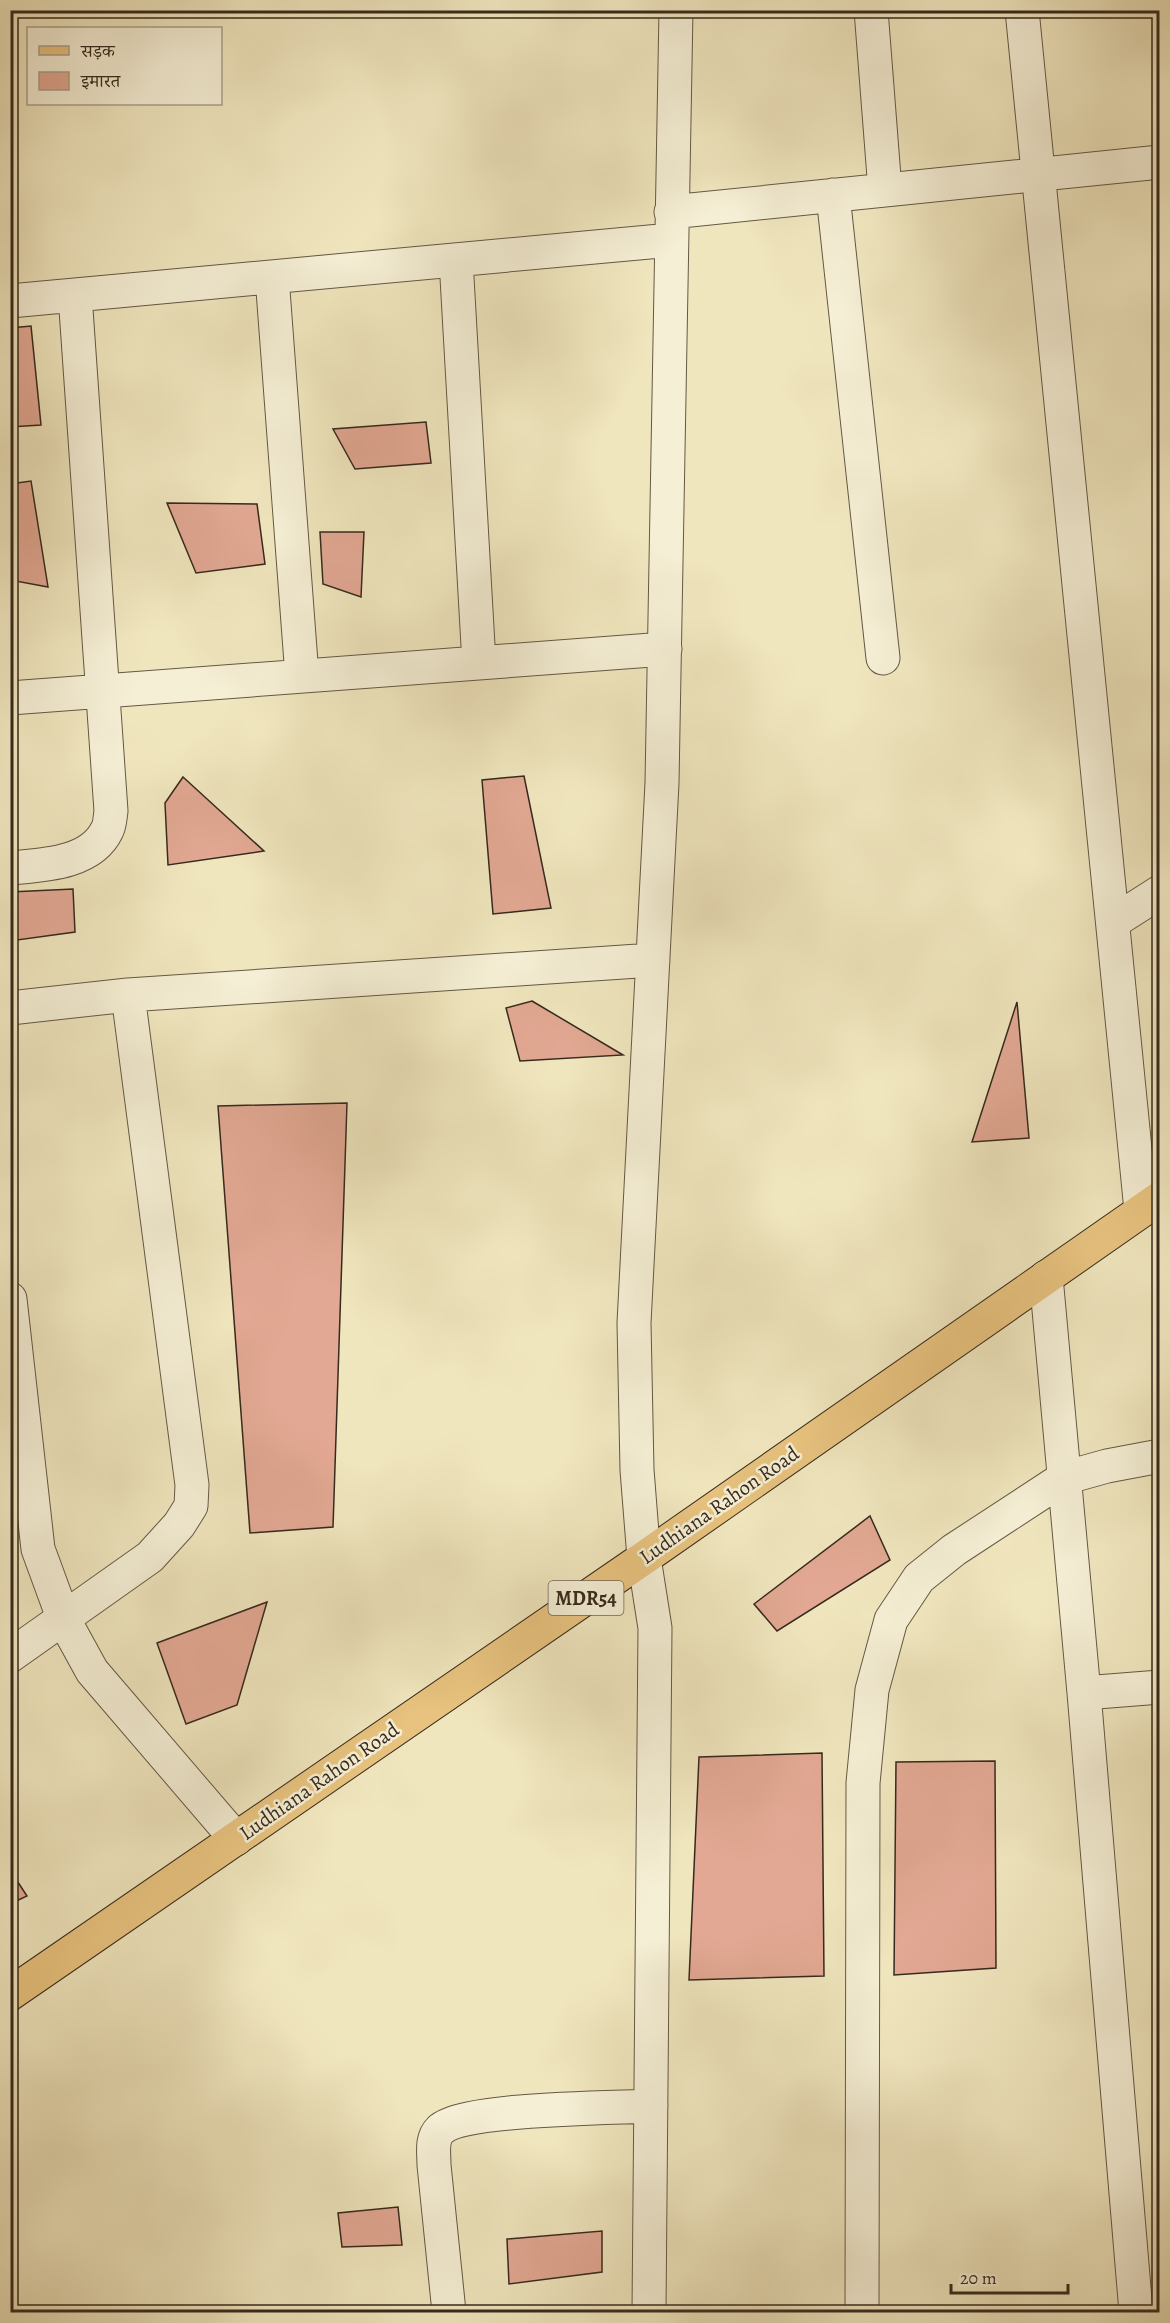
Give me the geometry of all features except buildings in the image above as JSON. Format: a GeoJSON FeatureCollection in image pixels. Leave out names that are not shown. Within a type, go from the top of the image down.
{"type":"FeatureCollection","features":[{"type":"Feature","properties":{"kind":"main road","name":"Ludhiana Rahon Road"},"geometry":{"type":"LineString","coordinates":[[10,1994],[644,1558],[1150,1204]]}},
{"type":"Feature","properties":{"kind":"street"},"geometry":{"type":"LineString","coordinates":[[649,2313],[654,1628],[644,1558],[637,1470],[634,1323],[662,783],[676,10]]}},
{"type":"Feature","properties":{"kind":"street"},"geometry":{"type":"LineString","coordinates":[[872,10],[885,190]]}},
{"type":"Feature","properties":{"kind":"street"},"geometry":{"type":"LineString","coordinates":[[1022,10],[1113,922],[1150,1204]]}},
{"type":"Feature","properties":{"kind":"street"},"geometry":{"type":"LineString","coordinates":[[10,301],[456,260],[671,226],[833,195],[1160,162]]}},
{"type":"Feature","properties":{"kind":"street"},"geometry":{"type":"LineString","coordinates":[[833,195],[883,658]]}},
{"type":"Feature","properties":{"kind":"street"},"geometry":{"type":"LineString","coordinates":[[456,260],[479,663]]}},
{"type":"Feature","properties":{"kind":"street"},"geometry":{"type":"LineString","coordinates":[[272,277],[302,676]]}},
{"type":"Feature","properties":{"kind":"street"},"geometry":{"type":"LineString","coordinates":[[10,868],[46,865],[72,859],[91,849],[107,830],[111,811],[75,295]]}},
{"type":"Feature","properties":{"kind":"street"},"geometry":{"type":"LineString","coordinates":[[10,698],[665,649]]}},
{"type":"Feature","properties":{"kind":"street"},"geometry":{"type":"LineString","coordinates":[[1113,922],[1160,892]]}},
{"type":"Feature","properties":{"kind":"street"},"geometry":{"type":"LineString","coordinates":[[10,1008],[128,995],[653,960]]}},
{"type":"Feature","properties":{"kind":"street"},"geometry":{"type":"LineString","coordinates":[[10,1656],[150,1557],[179,1525],[191,1506],[192,1485],[128,995]]}},
{"type":"Feature","properties":{"kind":"street"},"geometry":{"type":"LineString","coordinates":[[1046,1277],[1084,1693],[1136,2313]]}},
{"type":"Feature","properties":{"kind":"street"},"geometry":{"type":"LineString","coordinates":[[10,1299],[38,1549],[64,1620],[92,1671],[236,1839]]}},
{"type":"Feature","properties":{"kind":"street"},"geometry":{"type":"LineString","coordinates":[[862,2313],[863,1783],[872,1690],[891,1620],[919,1578],[954,1550],[1064,1479],[1107,1466],[1160,1456]]}},
{"type":"Feature","properties":{"kind":"street"},"geometry":{"type":"LineString","coordinates":[[1084,1693],[1160,1687]]}},
{"type":"Feature","properties":{"kind":"street"},"geometry":{"type":"LineString","coordinates":[[449,2313],[434,2165],[434,2142],[438,2132],[447,2124],[460,2120],[511,2112],[651,2106]]}}]}
